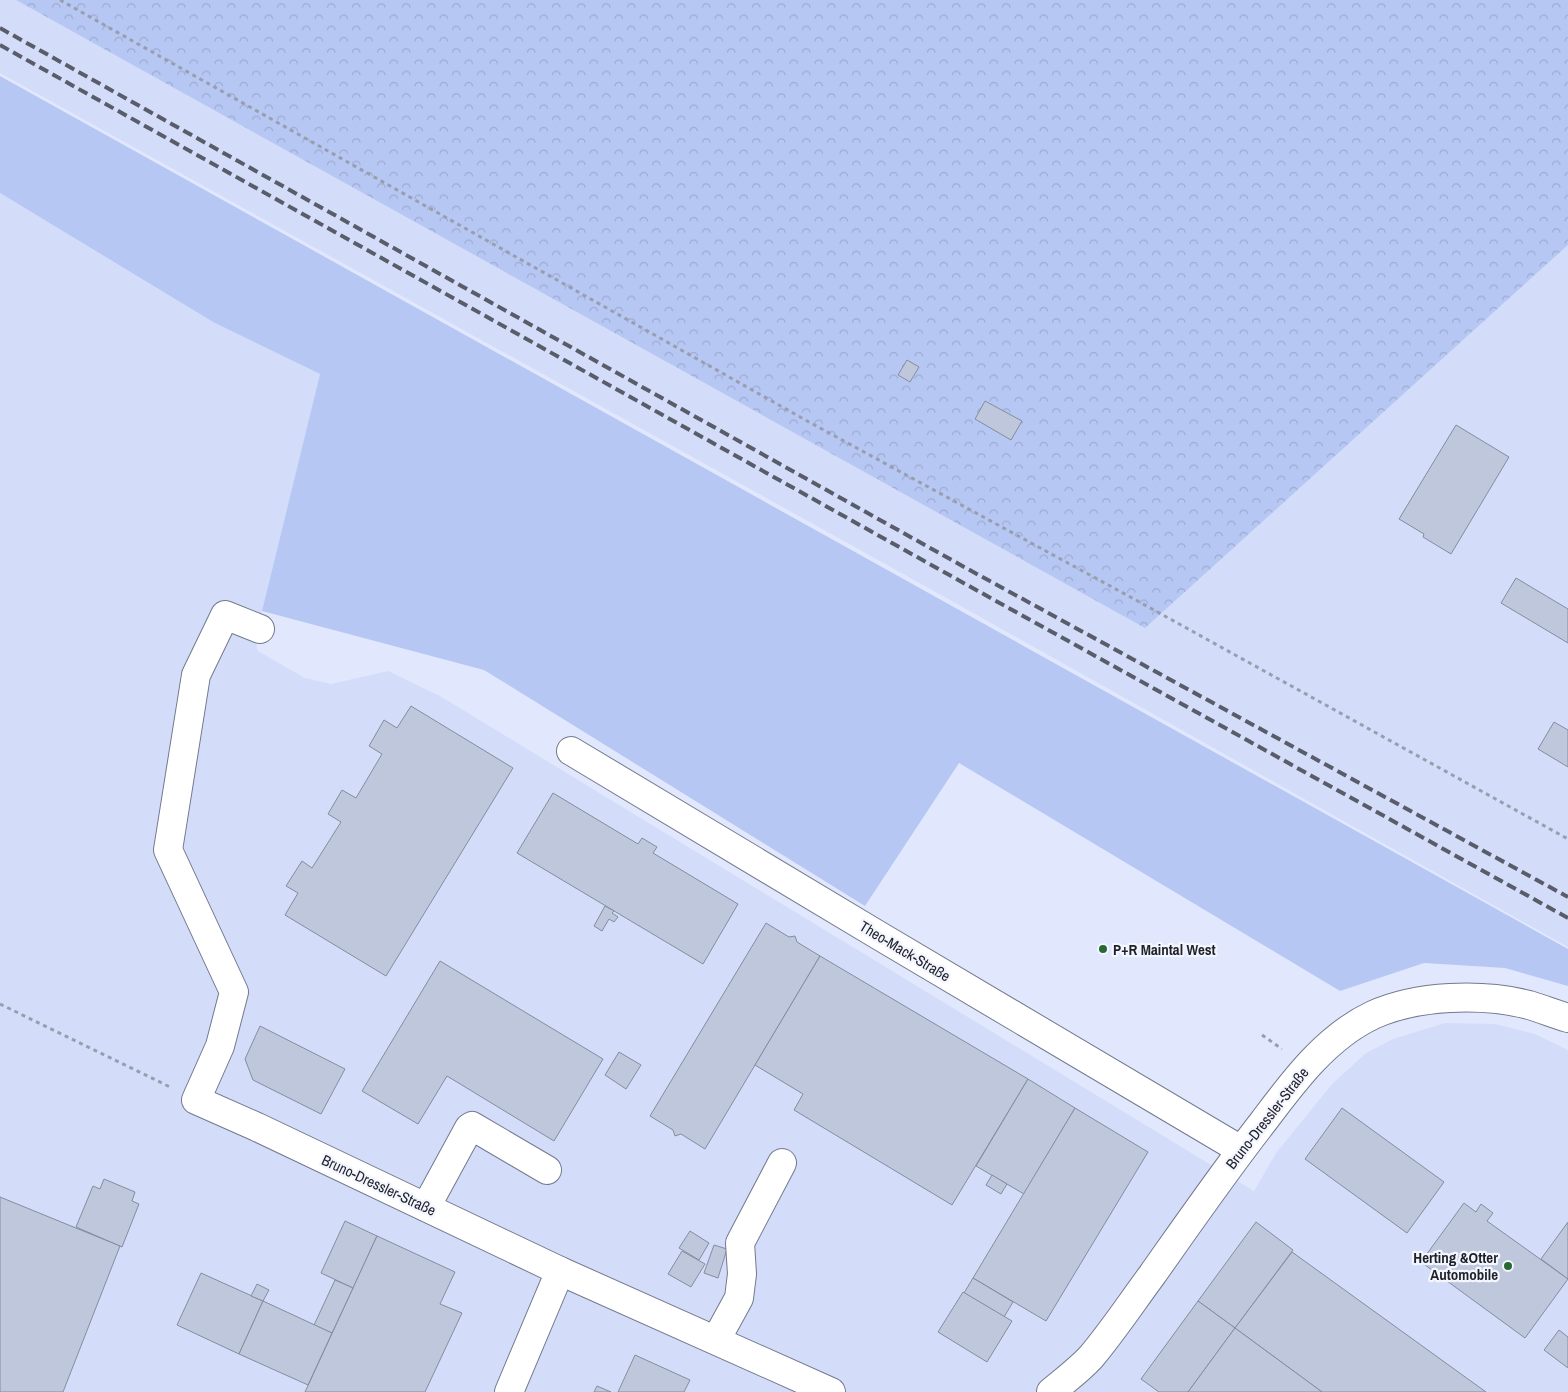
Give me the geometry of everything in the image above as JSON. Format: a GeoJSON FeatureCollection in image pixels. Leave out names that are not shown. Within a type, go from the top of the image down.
{"type":"FeatureCollection","features":[{"type":"Feature","properties":{"kind":"street"},"geometry":{"type":"LineString","coordinates":[[196,1100],[220,1046],[234,992],[168,850],[196,675],[225,615],[260,628]]}},
{"type":"Feature","properties":{"kind":"street","name":"Theo-Mack-Straße"},"geometry":{"type":"LineString","coordinates":[[571,751],[1241,1150]]}},
{"type":"Feature","properties":{"kind":"street","name":"Bruno-Dressler-Straße"},"geometry":{"type":"LineString","coordinates":[[1063,1388],[1090,1358],[1128,1308],[1271,1111],[1321,1052],[1342,1033],[1372,1015],[1398,1006],[1456,997],[1498,1000],[1528,1005],[1568,1018]]}},
{"type":"Feature","properties":{"kind":"street","name":"Bruno-Dressler-Straße"},"geometry":{"type":"LineString","coordinates":[[196,1100],[266,1131],[560,1271],[831,1392]]}},
{"type":"Feature","properties":{"kind":"street"},"geometry":{"type":"LineString","coordinates":[[426,1207],[469,1128],[472,1126],[547,1170]]}},
{"type":"Feature","properties":{"kind":"street"},"geometry":{"type":"LineString","coordinates":[[716,1340],[738,1298],[742,1274],[740,1243],[782,1163]]}},
{"type":"Feature","properties":{"kind":"street"},"geometry":{"type":"LineString","coordinates":[[509,1392],[560,1271]]}},
{"type":"Feature","properties":{"kind":"path"},"geometry":{"type":"LineString","coordinates":[[60,0],[792,412],[1568,839]]}},
{"type":"Feature","properties":{"kind":"path"},"geometry":{"type":"LineString","coordinates":[[0,1004],[196,1100]]}},
{"type":"Feature","properties":{"kind":"shaded area"},"geometry":{"type":"Polygon","coordinates":[[[0,0],[16,0],[1145,627],[1568,245],[1568,947],[950,600],[0,73],[0,0]]]}},
{"type":"Feature","properties":{"kind":"shaded area"},"geometry":{"type":"Polygon","coordinates":[[[0,193],[213,322],[320,374],[262,611],[256,644],[258,651],[305,678],[331,684],[388,671],[440,696],[1254,1191],[1276,1153],[1332,1084],[1366,1053],[1393,1039],[1445,1023],[1495,1024],[1535,1034],[1568,1050],[1568,1392],[0,1392],[0,193]]]}},
{"type":"Feature","properties":{"kind":"green space"},"geometry":{"type":"Polygon","coordinates":[[[16,0],[1568,0],[1568,245],[1145,628],[16,0]]]}},
{"type":"Feature","properties":{"kind":"green space"},"geometry":{"type":"Polygon","coordinates":[[[0,76],[1568,949],[1568,986],[1505,968],[1424,963],[1340,991],[959,763],[865,906],[484,670],[262,611],[320,374],[213,322],[0,193],[0,76]]]}},
{"type":"Feature","properties":{"kind":"building"},"geometry":{"type":"Polygon","coordinates":[[[907,360],[919,367],[910,382],[898,375],[907,360]]]}},
{"type":"Feature","properties":{"kind":"building"},"geometry":{"type":"Polygon","coordinates":[[[985,401],[1022,421],[1011,440],[975,419],[985,401]]]}},
{"type":"Feature","properties":{"kind":"building"},"geometry":{"type":"Polygon","coordinates":[[[1456,425],[1509,457],[1451,554],[1423,537],[1424,534],[1399,519],[1456,425]]]}},
{"type":"Feature","properties":{"kind":"building"},"geometry":{"type":"Polygon","coordinates":[[[1516,578],[1568,609],[1568,643],[1501,603],[1516,578]]]}},
{"type":"Feature","properties":{"kind":"building"},"geometry":{"type":"Polygon","coordinates":[[[411,706],[513,768],[386,976],[285,915],[298,893],[286,886],[302,861],[312,868],[341,822],[328,814],[342,790],[356,798],[382,754],[369,746],[384,720],[397,728],[411,706]]]}},
{"type":"Feature","properties":{"kind":"building"},"geometry":{"type":"Polygon","coordinates":[[[1554,722],[1568,730],[1568,767],[1538,749],[1554,722]]]}},
{"type":"Feature","properties":{"kind":"building"},"geometry":{"type":"Polygon","coordinates":[[[553,793],[638,844],[642,838],[657,847],[653,853],[738,904],[703,964],[517,853],[553,793]]]}},
{"type":"Feature","properties":{"kind":"building"},"geometry":{"type":"Polygon","coordinates":[[[605,906],[614,911],[612,913],[618,917],[614,922],[609,919],[602,931],[594,926],[605,906]]]}},
{"type":"Feature","properties":{"kind":"building"},"geometry":{"type":"Polygon","coordinates":[[[766,923],[789,937],[795,936],[797,942],[820,956],[705,1149],[681,1134],[675,1136],[673,1130],[650,1116],[766,923]]]}},
{"type":"Feature","properties":{"kind":"building"},"geometry":{"type":"Polygon","coordinates":[[[820,956],[1028,1079],[952,1205],[794,1110],[803,1094],[755,1065],[820,956]]]}},
{"type":"Feature","properties":{"kind":"building"},"geometry":{"type":"Polygon","coordinates":[[[440,961],[603,1059],[554,1141],[447,1076],[418,1124],[362,1091],[440,961]]]}},
{"type":"Feature","properties":{"kind":"building"},"geometry":{"type":"Polygon","coordinates":[[[260,1026],[345,1069],[321,1114],[253,1080],[245,1059],[260,1026]]]}},
{"type":"Feature","properties":{"kind":"building"},"geometry":{"type":"Polygon","coordinates":[[[619,1052],[641,1065],[626,1089],[605,1075],[619,1052]]]}},
{"type":"Feature","properties":{"kind":"building"},"geometry":{"type":"Polygon","coordinates":[[[1028,1079],[1075,1108],[1024,1194],[976,1166],[1028,1079]]]}},
{"type":"Feature","properties":{"kind":"building"},"geometry":{"type":"Polygon","coordinates":[[[1075,1108],[1148,1152],[1046,1321],[973,1278],[1075,1108]]]}},
{"type":"Feature","properties":{"kind":"building"},"geometry":{"type":"Polygon","coordinates":[[[1342,1108],[1444,1182],[1407,1233],[1305,1159],[1342,1108]]]}},
{"type":"Feature","properties":{"kind":"building"},"geometry":{"type":"Polygon","coordinates":[[[992,1175],[1007,1184],[1001,1194],[986,1185],[992,1175]]]}},
{"type":"Feature","properties":{"kind":"building"},"geometry":{"type":"Polygon","coordinates":[[[104,1179],[135,1192],[132,1201],[139,1204],[122,1247],[76,1227],[93,1186],[100,1189],[104,1179]]]}},
{"type":"Feature","properties":{"kind":"building"},"geometry":{"type":"Polygon","coordinates":[[[0,1197],[120,1246],[63,1392],[0,1392],[0,1197]]]}},
{"type":"Feature","properties":{"kind":"building"},"geometry":{"type":"Polygon","coordinates":[[[1464,1203],[1476,1212],[1481,1204],[1493,1213],[1487,1221],[1568,1279],[1525,1338],[1421,1262],[1464,1203]]]}},
{"type":"Feature","properties":{"kind":"building"},"geometry":{"type":"Polygon","coordinates":[[[345,1221],[377,1236],[353,1288],[321,1273],[345,1221]]]}},
{"type":"Feature","properties":{"kind":"building"},"geometry":{"type":"Polygon","coordinates":[[[1256,1222],[1293,1250],[1235,1328],[1198,1301],[1256,1222]]]}},
{"type":"Feature","properties":{"kind":"building"},"geometry":{"type":"Polygon","coordinates":[[[1568,1222],[1568,1279],[1541,1259],[1568,1222]]]}},
{"type":"Feature","properties":{"kind":"building"},"geometry":{"type":"Polygon","coordinates":[[[690,1231],[709,1243],[699,1260],[679,1248],[690,1231]]]}},
{"type":"Feature","properties":{"kind":"building"},"geometry":{"type":"Polygon","coordinates":[[[377,1236],[455,1272],[440,1304],[462,1313],[425,1392],[305,1392],[377,1236]]]}},
{"type":"Feature","properties":{"kind":"building"},"geometry":{"type":"Polygon","coordinates":[[[714,1245],[727,1249],[718,1278],[704,1273],[714,1245]]]}},
{"type":"Feature","properties":{"kind":"building"},"geometry":{"type":"Polygon","coordinates":[[[682,1251],[705,1264],[691,1287],[668,1274],[682,1251]]]}},
{"type":"Feature","properties":{"kind":"building"},"geometry":{"type":"Polygon","coordinates":[[[1292,1252],[1486,1392],[1322,1392],[1235,1328],[1292,1252]]]}},
{"type":"Feature","properties":{"kind":"building"},"geometry":{"type":"Polygon","coordinates":[[[201,1273],[263,1301],[239,1354],[177,1325],[201,1273]]]}},
{"type":"Feature","properties":{"kind":"building"},"geometry":{"type":"Polygon","coordinates":[[[973,1278],[1013,1302],[1004,1317],[964,1293],[973,1278]]]}},
{"type":"Feature","properties":{"kind":"building"},"geometry":{"type":"Polygon","coordinates":[[[335,1280],[353,1288],[332,1333],[314,1325],[335,1280]]]}},
{"type":"Feature","properties":{"kind":"building"},"geometry":{"type":"Polygon","coordinates":[[[257,1284],[269,1290],[263,1301],[251,1296],[257,1284]]]}},
{"type":"Feature","properties":{"kind":"building"},"geometry":{"type":"Polygon","coordinates":[[[963,1292],[1012,1321],[987,1362],[938,1332],[963,1292]]]}},
{"type":"Feature","properties":{"kind":"building"},"geometry":{"type":"Polygon","coordinates":[[[263,1301],[332,1333],[308,1385],[239,1354],[263,1301]]]}},
{"type":"Feature","properties":{"kind":"building"},"geometry":{"type":"Polygon","coordinates":[[[1198,1301],[1235,1328],[1188,1392],[1159,1392],[1141,1379],[1198,1301]]]}},
{"type":"Feature","properties":{"kind":"building"},"geometry":{"type":"Polygon","coordinates":[[[1235,1328],[1322,1392],[1188,1392],[1235,1328]]]}},
{"type":"Feature","properties":{"kind":"building"},"geometry":{"type":"Polygon","coordinates":[[[1559,1330],[1568,1337],[1568,1368],[1544,1350],[1559,1330]]]}},
{"type":"Feature","properties":{"kind":"building"},"geometry":{"type":"Polygon","coordinates":[[[635,1355],[690,1380],[684,1392],[618,1392],[635,1355]]]}},
{"type":"Feature","properties":{"kind":"building"},"geometry":{"type":"Polygon","coordinates":[[[597,1386],[611,1392],[594,1392],[597,1386]]]}},
{"type":"Feature","properties":{"kind":"railway"},"geometry":{"type":"LineString","coordinates":[[0,28],[966,568],[1568,897]]}},
{"type":"Feature","properties":{"kind":"railway"},"geometry":{"type":"LineString","coordinates":[[0,45],[1568,918]]}},
{"type":"Feature","properties":{"kind":"place","name":"P+R Maintal West"},"geometry":{"type":"Point","coordinates":[1103,949]}},
{"type":"Feature","properties":{"kind":"place","name":"Herting &Otter Automobile"},"geometry":{"type":"Point","coordinates":[1508,1266]}}]}
